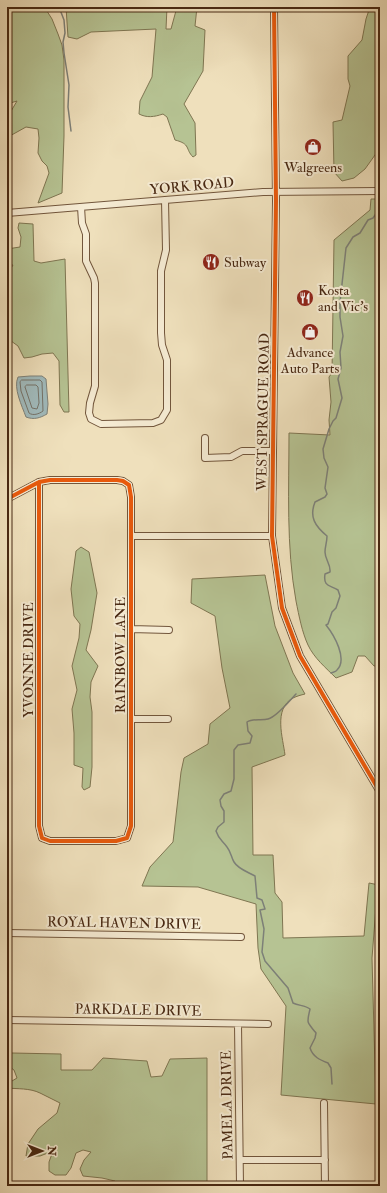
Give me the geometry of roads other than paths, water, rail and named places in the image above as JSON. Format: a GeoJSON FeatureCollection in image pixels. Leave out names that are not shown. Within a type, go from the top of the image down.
{"type":"FeatureCollection","features":[{"type":"Feature","properties":{"kind":"street","name":"WEST SPRAGUE ROAD"},"geometry":{"type":"LineString","coordinates":[[274,7],[276,192],[272,536],[282,608],[300,656],[380,792]]}},
{"type":"Feature","properties":{"kind":"street","name":"YORK ROAD"},"geometry":{"type":"LineString","coordinates":[[7,213],[263,192],[380,191]]}},
{"type":"Feature","properties":{"kind":"street"},"geometry":{"type":"LineString","coordinates":[[81,207],[82,223],[86,234],[86,261],[95,283],[96,386],[90,403],[89,414],[91,419],[101,424],[153,423],[161,420],[167,410],[168,404],[168,360],[162,345],[161,333],[161,271],[166,250],[165,200]]}},
{"type":"Feature","properties":{"kind":"street"},"geometry":{"type":"LineString","coordinates":[[205,438],[205,458],[231,457],[242,451],[273,451]]}},
{"type":"Feature","properties":{"kind":"street","name":"RAINBOW LANE"},"geometry":{"type":"LineString","coordinates":[[39,482],[50,480],[118,480],[124,481],[129,485],[131,497],[131,826],[127,838]]}},
{"type":"Feature","properties":{"kind":"street"},"geometry":{"type":"LineString","coordinates":[[7,499],[39,482]]}},
{"type":"Feature","properties":{"kind":"street","name":"YVONNE DRIVE"},"geometry":{"type":"LineString","coordinates":[[39,482],[39,826],[42,838],[50,841],[116,841],[127,838]]}},
{"type":"Feature","properties":{"kind":"street"},"geometry":{"type":"LineString","coordinates":[[131,536],[272,536]]}},
{"type":"Feature","properties":{"kind":"street"},"geometry":{"type":"LineString","coordinates":[[131,629],[169,630]]}},
{"type":"Feature","properties":{"kind":"street"},"geometry":{"type":"LineString","coordinates":[[131,719],[168,719]]}},
{"type":"Feature","properties":{"kind":"street","name":"ROYAL HAVEN DRIVE"},"geometry":{"type":"LineString","coordinates":[[7,933],[241,937]]}},
{"type":"Feature","properties":{"kind":"street","name":"PARKDALE DRIVE"},"geometry":{"type":"LineString","coordinates":[[7,1020],[268,1024]]}},
{"type":"Feature","properties":{"kind":"street","name":"PAMELA DRIVE"},"geometry":{"type":"LineString","coordinates":[[238,1024],[240,1186]]}},
{"type":"Feature","properties":{"kind":"street"},"geometry":{"type":"LineString","coordinates":[[324,1103],[325,1186]]}},
{"type":"Feature","properties":{"kind":"street"},"geometry":{"type":"LineString","coordinates":[[240,1160],[325,1160]]}},
{"type":"Feature","properties":{"kind":"water"},"geometry":{"type":"Polygon","coordinates":[[[42,376],[46,379],[48,404],[47,414],[42,417],[26,417],[17,392],[18,377],[42,376]]]}},
{"type":"Feature","properties":{"kind":"waterway"},"geometry":{"type":"LineString","coordinates":[[59,7],[64,20],[65,33],[63,42],[69,85],[68,107],[71,131]]}},
{"type":"Feature","properties":{"kind":"waterway"},"geometry":{"type":"LineString","coordinates":[[331,673],[337,671],[341,660],[339,647],[326,625],[328,624],[332,612],[336,608],[340,596],[338,590],[328,585],[325,581],[325,574],[330,572],[330,567],[325,552],[327,536],[319,529],[314,521],[313,507],[315,502],[325,497],[327,494],[325,488],[328,467],[324,458],[323,449],[329,429],[336,418],[342,398],[338,379],[341,368],[340,352],[343,336],[340,317],[340,302],[346,248],[353,237],[360,233],[368,220],[373,218],[380,208]]}},
{"type":"Feature","properties":{"kind":"waterway"},"geometry":{"type":"LineString","coordinates":[[296,694],[279,712],[272,717],[266,720],[252,720],[247,722],[248,731],[252,736],[250,743],[238,745],[234,750],[234,779],[231,791],[224,794],[220,800],[224,811],[224,822],[216,831],[236,864],[255,876],[257,898],[262,900],[265,909],[260,910],[264,929],[262,952],[265,961],[288,988],[293,1003],[310,1009],[308,1022],[316,1033],[310,1048],[315,1056],[328,1063],[331,1068],[332,1084]]}},
{"type":"Feature","properties":{"kind":"place","name":"Walgreens"},"geometry":{"type":"Point","coordinates":[313,147]}},
{"type":"Feature","properties":{"kind":"place","name":"Subway"},"geometry":{"type":"Point","coordinates":[211,262]}},
{"type":"Feature","properties":{"kind":"place","name":"Kosta and Vic's"},"geometry":{"type":"Point","coordinates":[305,298]}},
{"type":"Feature","properties":{"kind":"place","name":"Advance Auto Parts"},"geometry":{"type":"Point","coordinates":[310,332]}}]}
